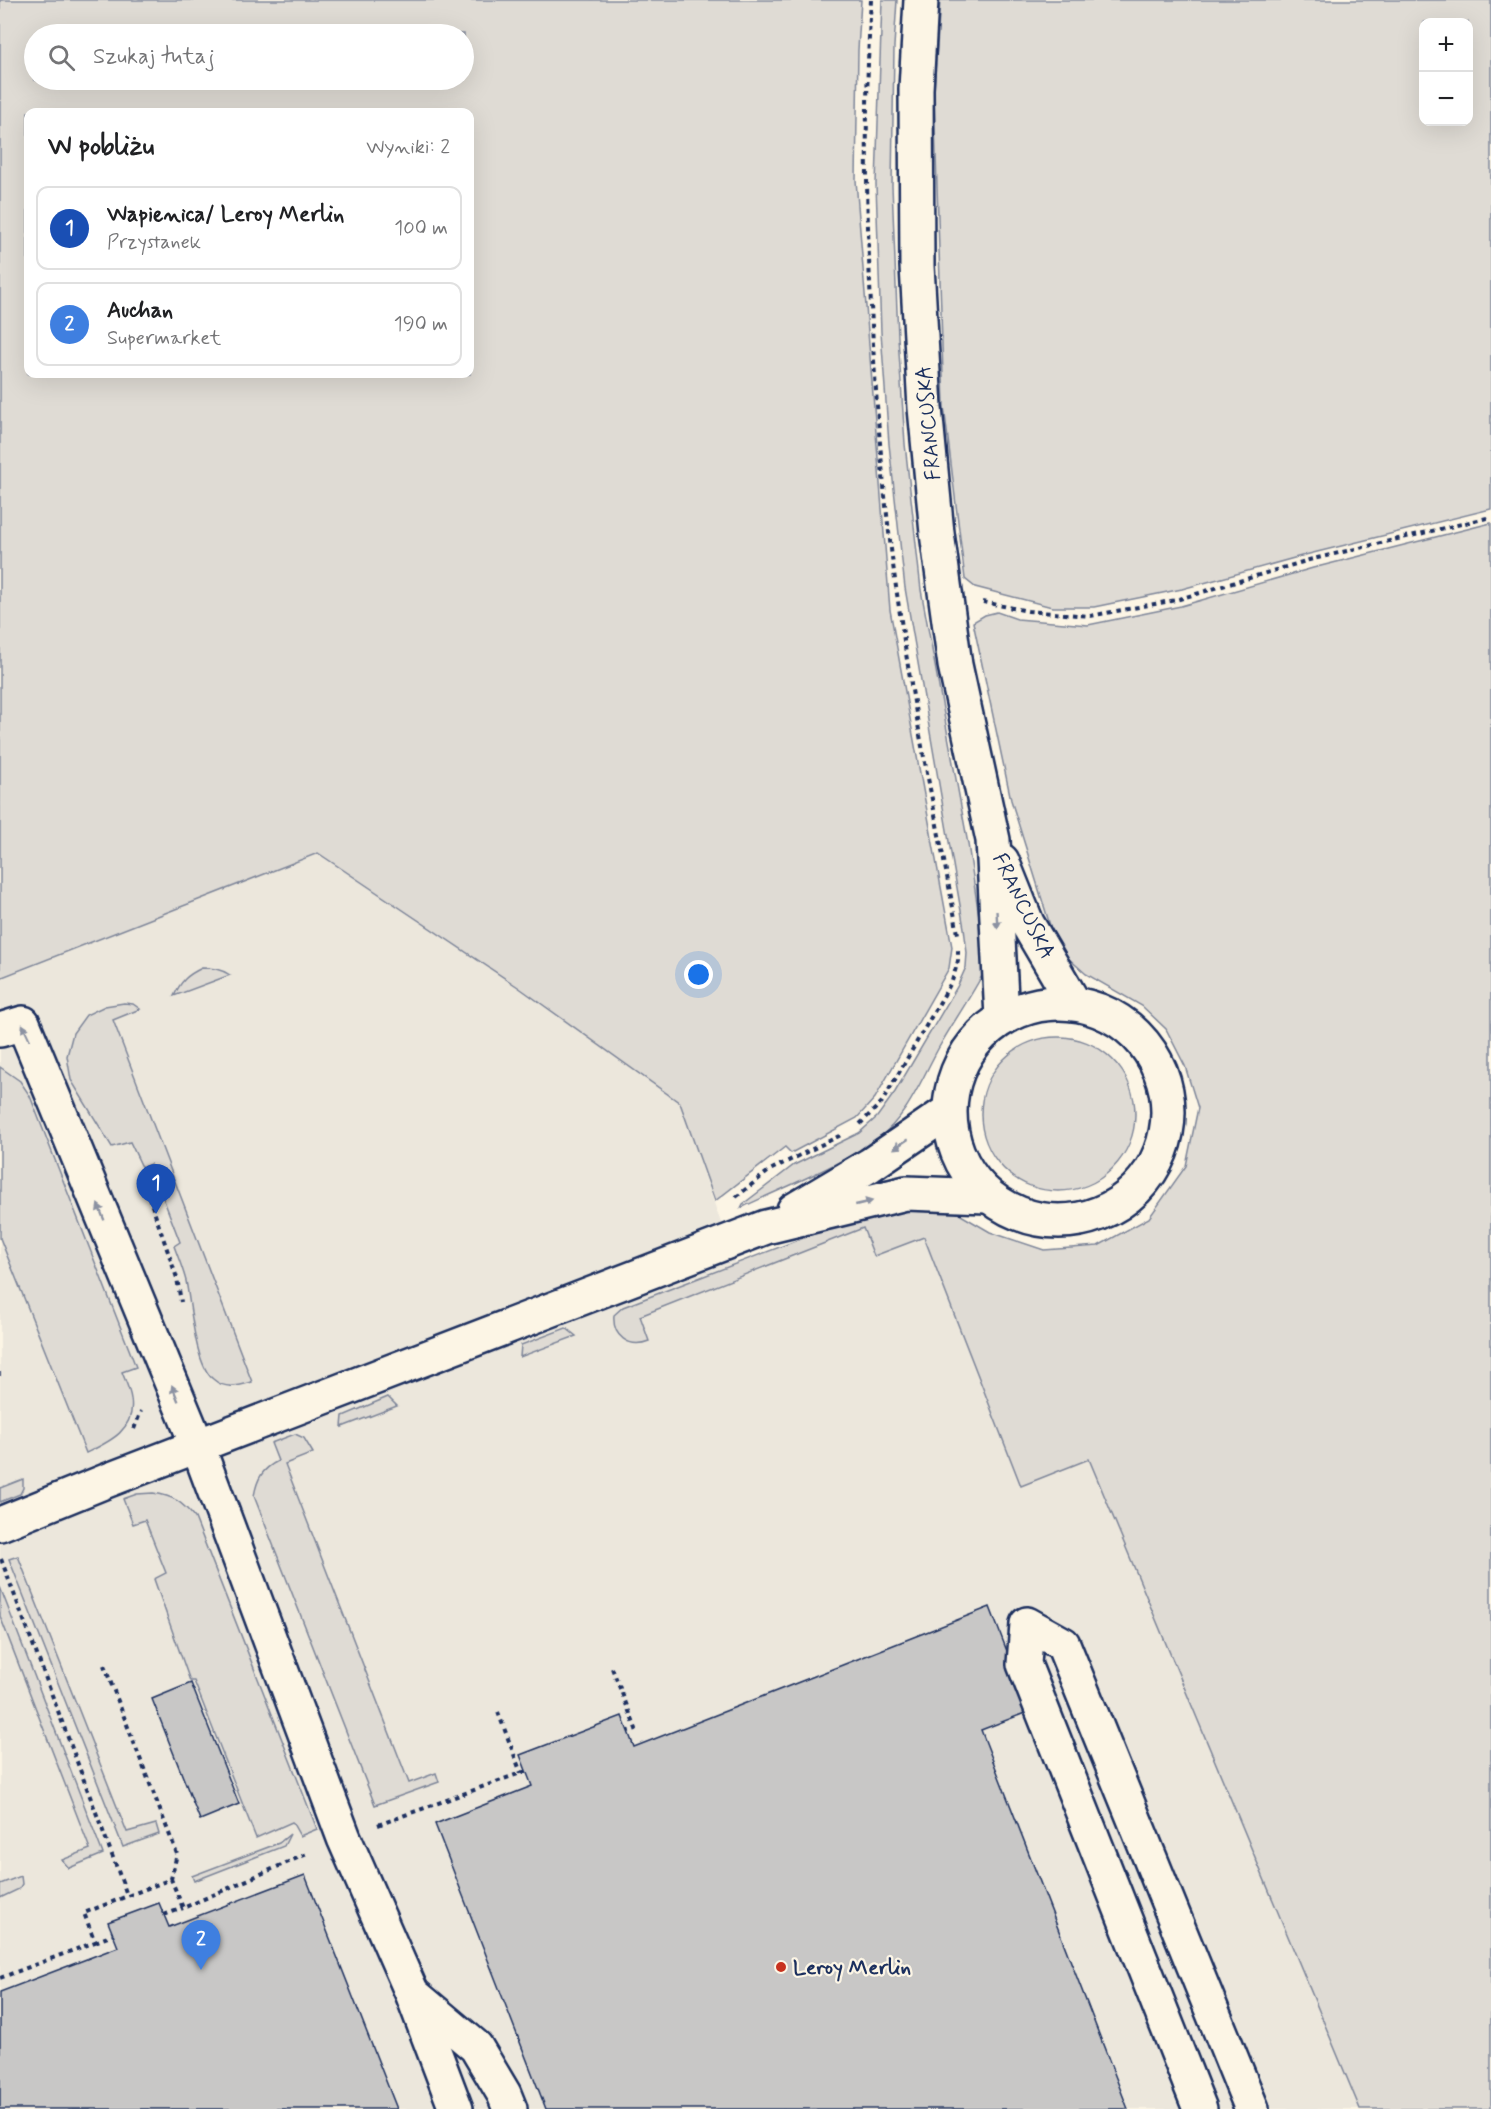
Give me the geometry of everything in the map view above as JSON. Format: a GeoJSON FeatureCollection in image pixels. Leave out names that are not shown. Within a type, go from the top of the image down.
{"type":"FeatureCollection","features":[{"type":"Feature","properties":{"kind":"street","name":"FRANCUSKA"},"geometry":{"type":"LineString","coordinates":[[921,0],[916,89],[917,266],[925,408],[946,602],[956,666],[993,840],[1002,1017]]}},
{"type":"Feature","properties":{"kind":"street","name":"FRANCUSKA"},"geometry":{"type":"LineString","coordinates":[[993,840],[1027,923],[1074,1003]]}},
{"type":"Feature","properties":{"kind":"street"},"geometry":{"type":"LineString","coordinates":[[1074,1003],[1110,1014],[1139,1036],[1160,1067],[1170,1103],[1166,1140],[1151,1175],[1125,1201],[1092,1218],[1055,1223],[1018,1215],[987,1196],[966,1172],[953,1143],[949,1111],[956,1074],[974,1042],[1002,1017],[1037,1004],[1074,1003]]}},
{"type":"Feature","properties":{"kind":"street"},"geometry":{"type":"LineString","coordinates":[[0,1030],[23,1023],[198,1447],[344,1838],[412,1993],[456,2109]]}},
{"type":"Feature","properties":{"kind":"street"},"geometry":{"type":"LineString","coordinates":[[766,1227],[870,1165],[949,1111]]}},
{"type":"Feature","properties":{"kind":"street"},"geometry":{"type":"LineString","coordinates":[[0,1524],[766,1227],[906,1193],[987,1196]]}},
{"type":"Feature","properties":{"kind":"street"},"geometry":{"type":"LineString","coordinates":[[1200,2109],[1024,1665],[1027,1624],[1063,1644],[1252,2109]]}},
{"type":"Feature","properties":{"kind":"street"},"geometry":{"type":"LineString","coordinates":[[412,1993],[476,2047],[504,2094],[510,2109]]}},
{"type":"Feature","properties":{"kind":"path"},"geometry":{"type":"LineString","coordinates":[[856,1128],[882,1102],[952,981],[958,961],[959,940],[902,627],[884,484],[873,361],[866,182],[871,0]]}},
{"type":"Feature","properties":{"kind":"path"},"geometry":{"type":"LineString","coordinates":[[946,602],[978,602],[1028,611],[1090,616],[1176,600],[1309,560],[1491,517]]}},
{"type":"Feature","properties":{"kind":"path"},"geometry":{"type":"LineString","coordinates":[[728,1203],[770,1170],[845,1133]]}},
{"type":"Feature","properties":{"kind":"path"},"geometry":{"type":"LineString","coordinates":[[146,1188],[177,1278],[183,1311]]}},
{"type":"Feature","properties":{"kind":"path"},"geometry":{"type":"LineString","coordinates":[[132,1431],[141,1412],[141,1405]]}},
{"type":"Feature","properties":{"kind":"path"},"geometry":{"type":"LineString","coordinates":[[0,1556],[128,1895],[84,1912],[94,1942]]}},
{"type":"Feature","properties":{"kind":"path"},"geometry":{"type":"LineString","coordinates":[[104,1665],[177,1854],[171,1879]]}},
{"type":"Feature","properties":{"kind":"path"},"geometry":{"type":"LineString","coordinates":[[612,1668],[636,1730],[628,1731]]}},
{"type":"Feature","properties":{"kind":"path"},"geometry":{"type":"LineString","coordinates":[[498,1712],[521,1773]]}},
{"type":"Feature","properties":{"kind":"path"},"geometry":{"type":"LineString","coordinates":[[164,1915],[183,1908]]}},
{"type":"Feature","properties":{"kind":"path"},"geometry":{"type":"LineString","coordinates":[[0,1978],[113,1935]]}},
{"type":"Feature","properties":{"kind":"shaded area"},"geometry":{"type":"Polygon","coordinates":[[[0,0],[861,0],[856,180],[890,610],[952,947],[949,968],[875,1098],[857,1118],[791,1153],[785,1147],[715,1201],[680,1103],[518,987],[318,853],[0,978],[0,0]]]}},
{"type":"Feature","properties":{"kind":"shaded area"},"geometry":{"type":"Polygon","coordinates":[[[882,0],[897,0],[892,186],[905,444],[921,590],[968,844],[985,956],[985,970],[912,1098],[888,1130],[845,1159],[741,1208],[743,1204],[794,1165],[859,1133],[877,1117],[895,1092],[957,987],[966,967],[964,928],[905,588],[889,444],[881,332],[876,184],[882,0]]]}},
{"type":"Feature","properties":{"kind":"shaded area"},"geometry":{"type":"Polygon","coordinates":[[[940,0],[1491,0],[1491,509],[1305,555],[1182,589],[1094,607],[1052,607],[975,587],[965,579],[944,406],[934,92],[940,0]]]}},
{"type":"Feature","properties":{"kind":"shaded area"},"geometry":{"type":"Polygon","coordinates":[[[1491,523],[1491,2109],[1360,2109],[1089,1459],[1021,1486],[924,1237],[874,1256],[863,1228],[640,1316],[649,1341],[642,1343],[629,1342],[619,1335],[614,1315],[623,1307],[824,1230],[919,1206],[954,1211],[990,1232],[1044,1250],[1098,1246],[1149,1218],[1186,1166],[1198,1108],[1185,1066],[1166,1029],[1142,1006],[1086,974],[1067,957],[1053,935],[1011,800],[973,622],[985,615],[997,612],[1017,619],[1088,625],[1181,606],[1313,568],[1491,523]]]}},
{"type":"Feature","properties":{"kind":"shaded area"},"geometry":{"type":"Polygon","coordinates":[[[318,853],[518,987],[680,1103],[735,1264],[824,1230],[884,1213],[990,1232],[1113,1512],[1360,2109],[0,2109],[0,978],[318,853]]]}},
{"type":"Feature","properties":{"kind":"shaded area"},"geometry":{"type":"Polygon","coordinates":[[[202,968],[217,969],[230,975],[174,996],[185,979],[202,968]]]}},
{"type":"Feature","properties":{"kind":"shaded area"},"geometry":{"type":"Polygon","coordinates":[[[133,1004],[140,1009],[113,1020],[252,1382],[237,1386],[222,1385],[207,1372],[198,1348],[186,1281],[174,1246],[180,1242],[150,1164],[142,1167],[130,1142],[112,1147],[71,1080],[67,1056],[73,1033],[86,1015],[105,1006],[133,1004]]]}},
{"type":"Feature","properties":{"kind":"shaded area"},"geometry":{"type":"Polygon","coordinates":[[[1058,1037],[1088,1042],[1113,1059],[1130,1084],[1135,1114],[1130,1144],[1113,1169],[1088,1186],[1058,1191],[1028,1186],[1003,1169],[986,1144],[981,1114],[986,1084],[1003,1059],[1028,1042],[1058,1037]]]}},
{"type":"Feature","properties":{"kind":"shaded area"},"geometry":{"type":"Polygon","coordinates":[[[0,1067],[20,1081],[30,1096],[136,1367],[122,1372],[131,1399],[131,1410],[125,1427],[112,1439],[86,1453],[0,1238],[0,1067]]]}},
{"type":"Feature","properties":{"kind":"shaded area"},"geometry":{"type":"Polygon","coordinates":[[[566,1328],[576,1336],[520,1357],[521,1345],[566,1328]]]}},
{"type":"Feature","properties":{"kind":"shaded area"},"geometry":{"type":"Polygon","coordinates":[[[388,1397],[397,1406],[342,1427],[343,1416],[388,1397]]]}},
{"type":"Feature","properties":{"kind":"shaded area"},"geometry":{"type":"Polygon","coordinates":[[[295,1434],[304,1438],[313,1453],[285,1464],[409,1783],[436,1773],[439,1782],[375,1805],[254,1496],[261,1475],[278,1461],[271,1443],[295,1434]]]}},
{"type":"Feature","properties":{"kind":"shaded area"},"geometry":{"type":"Polygon","coordinates":[[[23,1479],[20,1494],[0,1502],[0,1488],[23,1479]]]}},
{"type":"Feature","properties":{"kind":"shaded area"},"geometry":{"type":"Polygon","coordinates":[[[153,1493],[177,1501],[195,1518],[317,1829],[300,1836],[292,1822],[256,1838],[194,1681],[190,1681],[154,1579],[166,1573],[145,1520],[133,1524],[123,1499],[137,1494],[153,1493]]]}},
{"type":"Feature","properties":{"kind":"shaded area"},"geometry":{"type":"Polygon","coordinates":[[[18,1556],[127,1832],[156,1824],[159,1834],[123,1847],[9,1559],[18,1556]]]}},
{"type":"Feature","properties":{"kind":"shaded area"},"geometry":{"type":"Polygon","coordinates":[[[0,1587],[103,1854],[69,1868],[62,1860],[90,1849],[0,1616],[0,1587]]]}},
{"type":"Feature","properties":{"kind":"shaded area"},"geometry":{"type":"Polygon","coordinates":[[[290,1834],[284,1846],[194,1881],[192,1876],[279,1843],[290,1834]]]}},
{"type":"Feature","properties":{"kind":"shaded area"},"geometry":{"type":"Polygon","coordinates":[[[21,1876],[22,1884],[19,1889],[0,1898],[0,1884],[21,1876]]]}},
{"type":"Feature","properties":{"kind":"building","name":"Leroy Merlin"},"geometry":{"type":"Polygon","coordinates":[[[990,1607],[1030,1711],[981,1730],[1128,2109],[546,2109],[435,1824],[532,1786],[520,1755],[622,1716],[634,1747],[990,1607]]]}},
{"type":"Feature","properties":{"kind":"building"},"geometry":{"type":"Polygon","coordinates":[[[191,1683],[239,1804],[200,1820],[152,1699],[191,1683]]]}},
{"type":"Feature","properties":{"kind":"building"},"geometry":{"type":"Polygon","coordinates":[[[305,1875],[397,2109],[0,2109],[0,1992],[118,1947],[108,1922],[159,1903],[169,1927],[305,1875]]]}},
{"type":"Feature","properties":{"kind":"place","name":"Wapienica/ Leroy Merlin"},"geometry":{"type":"Point","coordinates":[156,1214]}},
{"type":"Feature","properties":{"kind":"place","name":"Leroy Merlin"},"geometry":{"type":"Point","coordinates":[781,1967]}},
{"type":"Feature","properties":{"kind":"place","name":"Auchan"},"geometry":{"type":"Point","coordinates":[201,1970]}}]}
